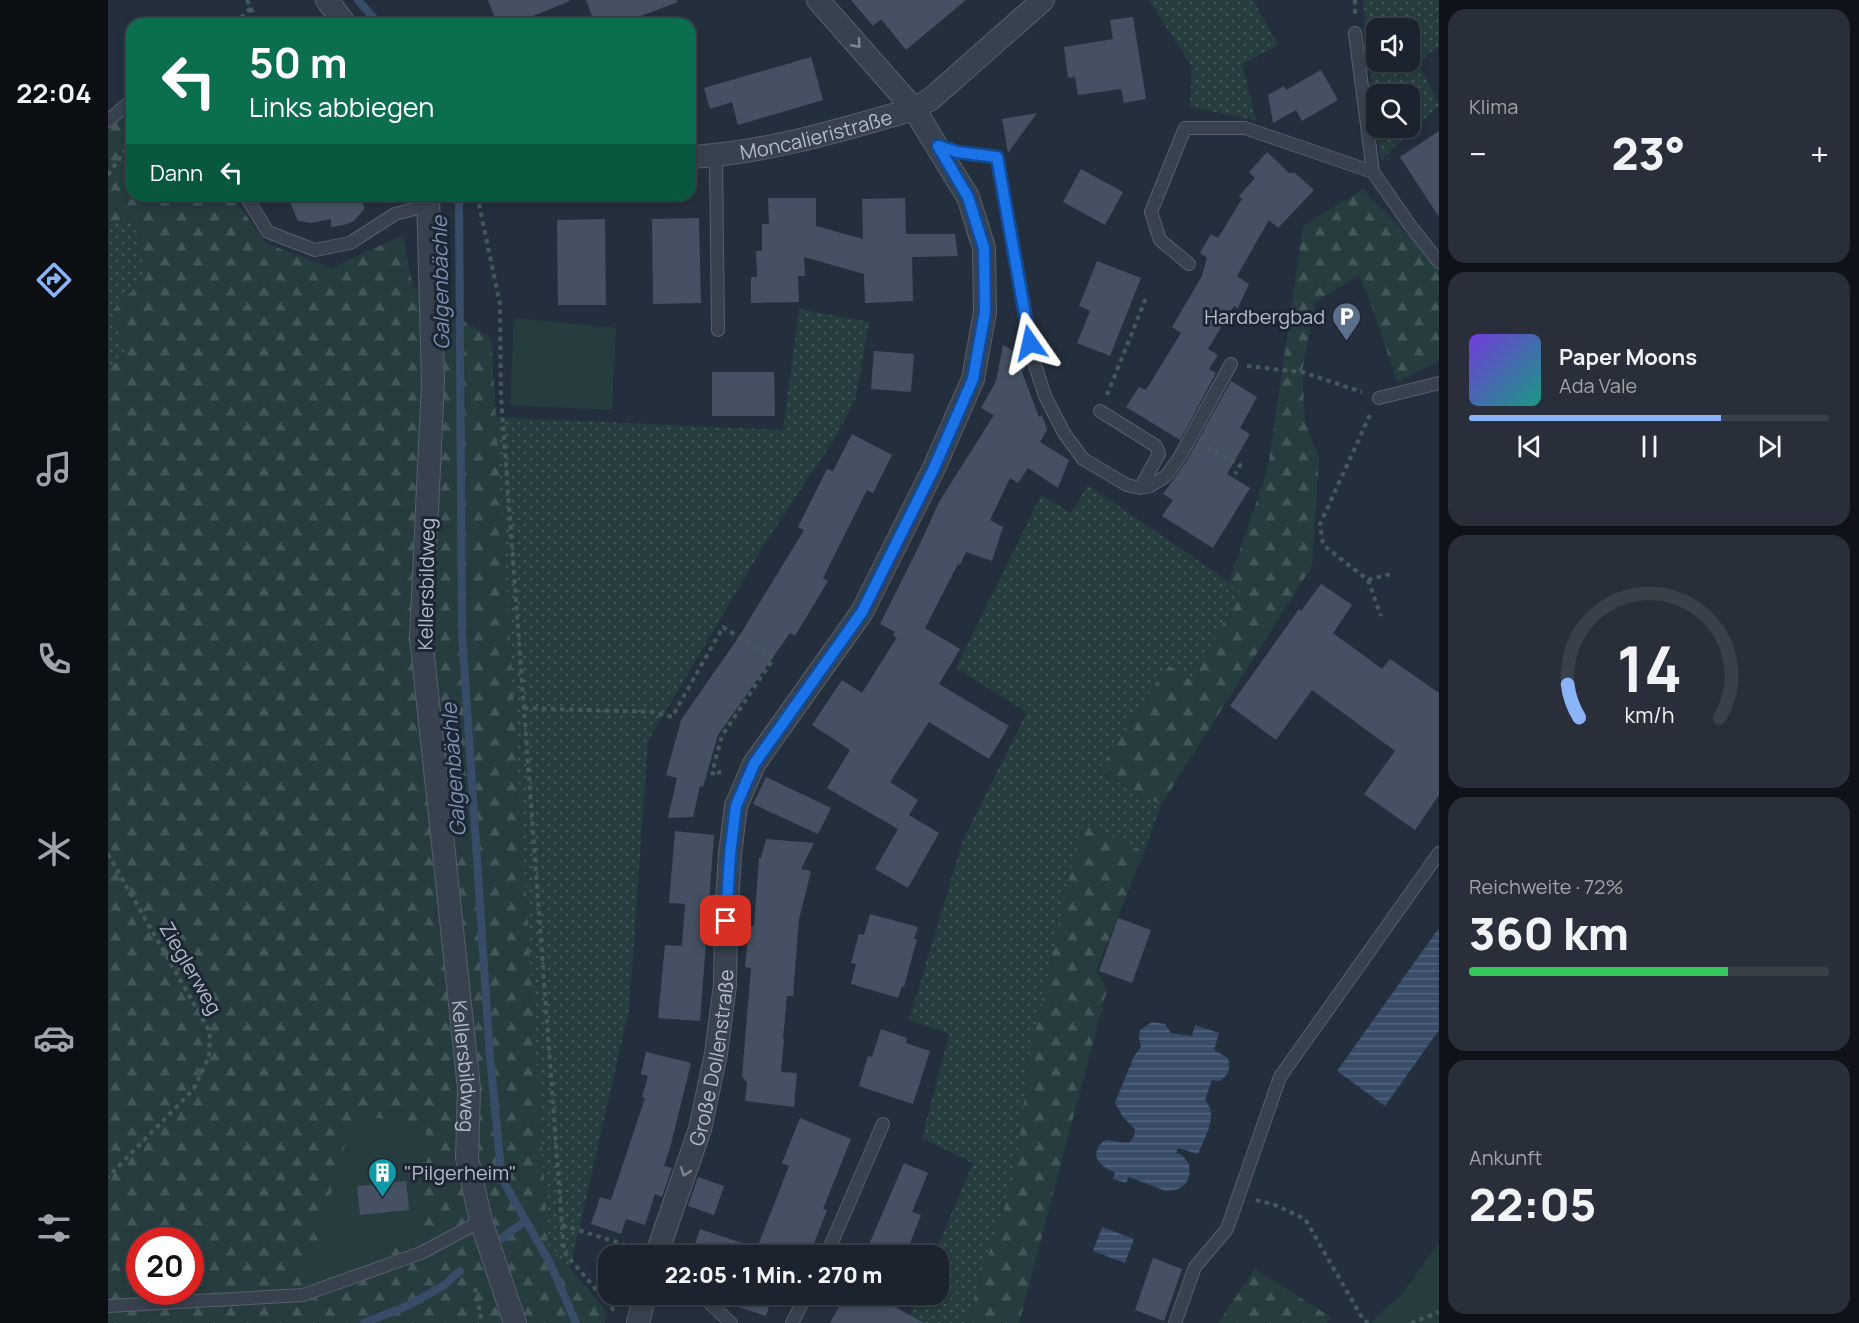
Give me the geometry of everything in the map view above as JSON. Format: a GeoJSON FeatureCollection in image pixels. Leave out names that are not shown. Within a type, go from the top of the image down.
{"type":"FeatureCollection","features":[{"type":"Feature","properties":{"kind":"street"},"geometry":{"type":"LineString","coordinates":[[327,0],[340,18]]}},
{"type":"Feature","properties":{"kind":"street","name":"Große Dollenstraße"},"geometry":{"type":"LineString","coordinates":[[659,1245],[700,1129],[716,1054],[725,985],[730,854],[736,806],[754,764],[862,612],[934,468],[973,379],[985,312],[984,248],[968,197],[914,109],[818,0]]}},
{"type":"Feature","properties":{"kind":"street","name":"Moncalieristraße"},"geometry":{"type":"LineString","coordinates":[[696,157],[716,156],[794,141],[914,109],[931,99],[1043,0]]}},
{"type":"Feature","properties":{"kind":"street","name":"Kellersbildweg"},"geometry":{"type":"LineString","coordinates":[[429,201],[433,382],[422,637],[469,1089],[467,1158],[481,1221],[515,1323]]}},
{"type":"Feature","properties":{"kind":"street"},"geometry":{"type":"LineString","coordinates":[[638,1323],[642,1305]]}},
{"type":"Feature","properties":{"kind":"lane"},"geometry":{"type":"LineString","coordinates":[[1356,33],[1373,172],[1409,225],[1439,262]]}},
{"type":"Feature","properties":{"kind":"lane"},"geometry":{"type":"LineString","coordinates":[[108,121],[126,105]]}},
{"type":"Feature","properties":{"kind":"lane"},"geometry":{"type":"LineString","coordinates":[[1190,264],[1160,240],[1151,212],[1185,128],[1245,128],[1373,172]]}},
{"type":"Feature","properties":{"kind":"lane"},"geometry":{"type":"LineString","coordinates":[[938,146],[957,152],[997,157],[1034,362],[1045,396],[1064,433],[1083,459],[1128,485],[1140,488],[1150,486],[1166,476],[1191,438],[1231,364]]}},
{"type":"Feature","properties":{"kind":"lane","name":"Moncalieristraße"},"geometry":{"type":"LineString","coordinates":[[716,156],[718,330]]}},
{"type":"Feature","properties":{"kind":"lane"},"geometry":{"type":"LineString","coordinates":[[249,201],[268,232],[315,250],[350,243],[395,214],[427,201]]}},
{"type":"Feature","properties":{"kind":"lane"},"geometry":{"type":"LineString","coordinates":[[1379,398],[1439,383]]}},
{"type":"Feature","properties":{"kind":"lane"},"geometry":{"type":"LineString","coordinates":[[1100,411],[1156,446],[1159,454],[1140,488]]}},
{"type":"Feature","properties":{"kind":"lane"},"geometry":{"type":"LineString","coordinates":[[1175,1323],[1195,1267],[1227,1228],[1280,1077],[1439,853]]}},
{"type":"Feature","properties":{"kind":"lane"},"geometry":{"type":"LineString","coordinates":[[831,1245],[883,1124]]}},
{"type":"Feature","properties":{"kind":"lane"},"geometry":{"type":"LineString","coordinates":[[108,1306],[303,1296],[421,1253],[481,1221]]}},
{"type":"Feature","properties":{"kind":"lane"},"geometry":{"type":"LineString","coordinates":[[712,1305],[731,1323]]}},
{"type":"Feature","properties":{"kind":"lane"},"geometry":{"type":"LineString","coordinates":[[792,1323],[801,1305]]}},
{"type":"Feature","properties":{"kind":"path"},"geometry":{"type":"LineString","coordinates":[[247,0],[255,18]]}},
{"type":"Feature","properties":{"kind":"path"},"geometry":{"type":"LineString","coordinates":[[240,18],[251,8]]}},
{"type":"Feature","properties":{"kind":"path"},"geometry":{"type":"LineString","coordinates":[[108,175],[126,150]]}},
{"type":"Feature","properties":{"kind":"path"},"geometry":{"type":"LineString","coordinates":[[478,201],[500,304],[501,397],[564,1252],[617,1314],[618,1323]]}},
{"type":"Feature","properties":{"kind":"path"},"geometry":{"type":"LineString","coordinates":[[1100,411],[1146,298]]}},
{"type":"Feature","properties":{"kind":"path"},"geometry":{"type":"LineString","coordinates":[[1231,364],[1302,372],[1379,398],[1320,524],[1323,545],[1368,580],[1381,616]]}},
{"type":"Feature","properties":{"kind":"path"},"geometry":{"type":"LineString","coordinates":[[1191,438],[1239,465],[1235,474]]}},
{"type":"Feature","properties":{"kind":"path"},"geometry":{"type":"LineString","coordinates":[[1368,580],[1394,573]]}},
{"type":"Feature","properties":{"kind":"path"},"geometry":{"type":"LineString","coordinates":[[524,708],[652,712],[672,717],[723,627],[773,660],[722,736],[712,773]]}},
{"type":"Feature","properties":{"kind":"path","name":"Zieglerweg"},"geometry":{"type":"LineString","coordinates":[[108,854],[210,1032],[209,1058],[193,1090],[108,1177]]}},
{"type":"Feature","properties":{"kind":"path"},"geometry":{"type":"LineString","coordinates":[[1239,1195],[1275,1205],[1305,1219],[1364,1321],[1370,1323]]}},
{"type":"Feature","properties":{"kind":"path"},"geometry":{"type":"LineString","coordinates":[[562,1225],[625,1245]]}},
{"type":"Feature","properties":{"kind":"path"},"geometry":{"type":"LineString","coordinates":[[1411,1323],[1439,1312]]}},
{"type":"Feature","properties":{"kind":"green space"},"geometry":{"type":"Polygon","coordinates":[[[1149,0],[1253,0],[1278,45],[1242,64],[1256,120],[1190,107],[1192,67],[1149,0]]]}},
{"type":"Feature","properties":{"kind":"green space"},"geometry":{"type":"Polygon","coordinates":[[[1363,0],[1439,0],[1439,46],[1420,60],[1420,18],[1366,18],[1366,27],[1363,0]]]}},
{"type":"Feature","properties":{"kind":"green space"},"geometry":{"type":"Polygon","coordinates":[[[1420,66],[1439,105],[1420,123],[1420,84],[1372,84],[1371,72],[1420,72],[1420,66]]]}},
{"type":"Feature","properties":{"kind":"green space"},"geometry":{"type":"Polygon","coordinates":[[[126,108],[126,201],[236,201],[265,243],[332,268],[403,235],[413,287],[491,339],[548,1245],[598,1301],[598,1305],[601,1305],[607,1312],[605,1323],[108,1323],[108,369],[126,354],[113,310],[147,276],[132,218],[108,222],[108,128],[126,108]],[[426,1127],[377,1243],[420,1253],[426,1127]]]}},
{"type":"Feature","properties":{"kind":"green space"},"geometry":{"type":"Polygon","coordinates":[[[1378,138],[1404,138],[1381,160],[1378,138]]]}},
{"type":"Feature","properties":{"kind":"green space"},"geometry":{"type":"Polygon","coordinates":[[[1363,189],[1439,267],[1439,361],[1397,382],[1359,275],[1315,302],[1302,372],[1305,422],[1319,459],[1312,566],[1161,805],[1098,771],[1168,665],[1190,680],[1241,593],[1229,582],[1268,468],[1303,226],[1363,189]]]}},
{"type":"Feature","properties":{"kind":"green space"},"geometry":{"type":"Polygon","coordinates":[[[132,218],[147,276],[113,310],[126,354],[108,369],[108,222],[132,218]]]}},
{"type":"Feature","properties":{"kind":"green space"},"geometry":{"type":"Polygon","coordinates":[[[799,309],[869,322],[855,401],[831,444],[765,543],[648,741],[629,1010],[570,1268],[548,1245],[494,417],[783,430],[799,309]]]}},
{"type":"Feature","properties":{"kind":"green space"},"geometry":{"type":"Polygon","coordinates":[[[514,318],[616,328],[612,410],[510,405],[514,318]]]}},
{"type":"Feature","properties":{"kind":"green space"},"geometry":{"type":"Polygon","coordinates":[[[1088,485],[1242,593],[1190,681],[1168,665],[1098,772],[1161,805],[1144,852],[1082,822],[1030,1055],[1014,1178],[966,1323],[906,1323],[914,1305],[949,1305],[949,1245],[938,1245],[973,1163],[922,1138],[949,1034],[909,1020],[963,840],[1027,712],[956,668],[1041,495],[1071,513],[1088,485]]]}},
{"type":"Feature","properties":{"kind":"green space"},"geometry":{"type":"Polygon","coordinates":[[[1081,822],[1144,852],[1096,971],[1107,989],[1019,1323],[966,1323],[1014,1178],[1030,1055],[1081,822]]]}},
{"type":"Feature","properties":{"kind":"green space"},"geometry":{"type":"Polygon","coordinates":[[[354,1114],[426,1126],[421,1253],[377,1243],[363,1268],[306,1279],[354,1114]]]}},
{"type":"Feature","properties":{"kind":"green space"},"geometry":{"type":"Polygon","coordinates":[[[1439,1242],[1439,1323],[1370,1323],[1403,1293],[1439,1242]]]}},
{"type":"Feature","properties":{"kind":"green space"},"geometry":{"type":"Polygon","coordinates":[[[1255,1269],[1331,1317],[1327,1323],[1218,1323],[1255,1269]]]}},
{"type":"Feature","properties":{"kind":"water"},"geometry":{"type":"Polygon","coordinates":[[[1439,928],[1439,1030],[1385,1106],[1337,1071],[1439,928]]]}},
{"type":"Feature","properties":{"kind":"water"},"geometry":{"type":"Polygon","coordinates":[[[1152,1022],[1165,1024],[1171,1033],[1192,1036],[1195,1025],[1219,1033],[1214,1050],[1228,1058],[1229,1062],[1227,1074],[1223,1079],[1212,1080],[1205,1100],[1209,1106],[1211,1120],[1198,1154],[1178,1148],[1176,1153],[1182,1155],[1189,1164],[1190,1170],[1185,1184],[1172,1191],[1166,1191],[1129,1177],[1126,1183],[1113,1179],[1115,1172],[1100,1163],[1096,1155],[1105,1140],[1130,1142],[1134,1136],[1135,1129],[1123,1117],[1115,1103],[1134,1056],[1141,1047],[1140,1030],[1152,1022]]]}},
{"type":"Feature","properties":{"kind":"water"},"geometry":{"type":"Polygon","coordinates":[[[1102,1227],[1134,1239],[1125,1263],[1093,1251],[1102,1227]]]}},
{"type":"Feature","properties":{"kind":"building"},"geometry":{"type":"Polygon","coordinates":[[[488,0],[570,1],[533,16],[534,18],[495,18],[488,0]]]}},
{"type":"Feature","properties":{"kind":"building"},"geometry":{"type":"Polygon","coordinates":[[[586,0],[677,0],[678,2],[636,18],[593,18],[586,0]]]}},
{"type":"Feature","properties":{"kind":"building"},"geometry":{"type":"Polygon","coordinates":[[[851,0],[966,0],[906,50],[881,19],[873,26],[851,0]]]}},
{"type":"Feature","properties":{"kind":"building"},"geometry":{"type":"Polygon","coordinates":[[[1133,17],[1146,99],[1124,103],[1121,89],[1078,95],[1075,77],[1068,78],[1064,47],[1113,39],[1110,20],[1133,17]]]}},
{"type":"Feature","properties":{"kind":"building"},"geometry":{"type":"Polygon","coordinates":[[[811,57],[823,100],[738,125],[732,102],[710,109],[704,88],[811,57]]]}},
{"type":"Feature","properties":{"kind":"building"},"geometry":{"type":"Polygon","coordinates":[[[1321,70],[1338,100],[1302,121],[1296,110],[1273,123],[1268,95],[1284,86],[1286,90],[1321,70]]]}},
{"type":"Feature","properties":{"kind":"building"},"geometry":{"type":"Polygon","coordinates":[[[1037,113],[1008,153],[1002,119],[1037,113]]]}},
{"type":"Feature","properties":{"kind":"building"},"geometry":{"type":"Polygon","coordinates":[[[1439,131],[1439,217],[1400,157],[1439,131]]]}},
{"type":"Feature","properties":{"kind":"building"},"geometry":{"type":"Polygon","coordinates":[[[1267,152],[1289,173],[1295,173],[1314,190],[1278,228],[1269,220],[1237,276],[1249,284],[1238,308],[1234,306],[1208,349],[1218,355],[1209,369],[1216,373],[1180,440],[1126,407],[1139,387],[1146,390],[1181,333],[1172,327],[1202,276],[1207,258],[1200,253],[1211,234],[1218,238],[1242,199],[1239,196],[1255,178],[1249,172],[1267,152]]]}},
{"type":"Feature","properties":{"kind":"building"},"geometry":{"type":"Polygon","coordinates":[[[1081,169],[1123,192],[1105,225],[1063,202],[1081,169]]]}},
{"type":"Feature","properties":{"kind":"building"},"geometry":{"type":"Polygon","coordinates":[[[768,198],[816,198],[816,226],[863,239],[862,199],[905,198],[906,234],[955,234],[958,256],[912,257],[913,301],[865,303],[864,274],[804,257],[805,276],[798,276],[799,302],[751,303],[751,277],[757,277],[756,251],[762,251],[762,224],[769,224],[768,198]]]}},
{"type":"Feature","properties":{"kind":"building"},"geometry":{"type":"Polygon","coordinates":[[[290,201],[361,201],[365,208],[354,221],[344,225],[331,227],[331,219],[311,223],[298,221],[290,201]]]}},
{"type":"Feature","properties":{"kind":"building"},"geometry":{"type":"Polygon","coordinates":[[[699,218],[701,303],[653,304],[652,219],[699,218]]]}},
{"type":"Feature","properties":{"kind":"building"},"geometry":{"type":"Polygon","coordinates":[[[605,219],[606,305],[558,305],[557,220],[605,219]]]}},
{"type":"Feature","properties":{"kind":"building"},"geometry":{"type":"Polygon","coordinates":[[[1097,261],[1141,278],[1110,356],[1077,343],[1090,311],[1079,306],[1097,261]]]}},
{"type":"Feature","properties":{"kind":"building"},"geometry":{"type":"Polygon","coordinates":[[[1003,345],[1025,358],[1026,366],[1022,372],[1039,417],[1042,415],[1047,430],[1040,442],[1069,460],[1058,488],[1028,468],[1018,483],[1010,478],[990,520],[1003,527],[992,561],[966,552],[925,628],[960,649],[939,684],[1009,726],[989,759],[929,722],[890,782],[918,800],[909,815],[939,833],[908,888],[875,869],[898,829],[827,788],[850,750],[812,725],[842,680],[862,693],[897,637],[893,636],[895,632],[880,624],[939,502],[994,415],[981,408],[996,381],[1003,345]]]}},
{"type":"Feature","properties":{"kind":"building"},"geometry":{"type":"Polygon","coordinates":[[[874,351],[914,354],[911,392],[871,389],[874,351]]]}},
{"type":"Feature","properties":{"kind":"building"},"geometry":{"type":"Polygon","coordinates":[[[712,372],[774,372],[775,416],[712,416],[712,372]]]}},
{"type":"Feature","properties":{"kind":"building"},"geometry":{"type":"Polygon","coordinates":[[[1231,381],[1257,397],[1240,428],[1250,434],[1227,474],[1250,488],[1213,548],[1162,516],[1173,500],[1163,494],[1186,462],[1231,381]]]}},
{"type":"Feature","properties":{"kind":"building"},"geometry":{"type":"Polygon","coordinates":[[[852,434],[892,455],[873,493],[867,490],[823,578],[828,581],[795,636],[790,633],[718,735],[703,787],[700,786],[693,817],[668,818],[677,778],[666,775],[681,720],[738,638],[804,530],[798,527],[827,469],[833,471],[852,434]]]}},
{"type":"Feature","properties":{"kind":"building"},"geometry":{"type":"Polygon","coordinates":[[[1321,584],[1352,605],[1333,633],[1382,669],[1390,659],[1439,693],[1439,795],[1415,830],[1364,794],[1395,751],[1312,690],[1276,740],[1230,706],[1299,609],[1301,611],[1321,584]]]}},
{"type":"Feature","properties":{"kind":"building"},"geometry":{"type":"Polygon","coordinates":[[[766,777],[831,808],[818,834],[753,804],[766,777]]]}},
{"type":"Feature","properties":{"kind":"building"},"geometry":{"type":"Polygon","coordinates":[[[675,831],[714,835],[700,1021],[658,1018],[665,945],[682,946],[685,904],[669,903],[675,831]]]}},
{"type":"Feature","properties":{"kind":"building"},"geometry":{"type":"Polygon","coordinates":[[[766,839],[814,843],[801,869],[811,871],[799,919],[793,996],[787,996],[783,1039],[781,1072],[797,1073],[794,1107],[745,1101],[747,1083],[742,1076],[751,968],[745,967],[749,926],[754,926],[759,858],[761,858],[766,839]]]}},
{"type":"Feature","properties":{"kind":"building"},"geometry":{"type":"Polygon","coordinates":[[[870,914],[918,927],[904,987],[902,986],[898,998],[851,984],[856,964],[851,963],[859,934],[864,935],[870,914]]]}},
{"type":"Feature","properties":{"kind":"building"},"geometry":{"type":"Polygon","coordinates":[[[1118,918],[1151,930],[1132,983],[1099,971],[1118,918]]]}},
{"type":"Feature","properties":{"kind":"building"},"geometry":{"type":"Polygon","coordinates":[[[881,1029],[907,1038],[906,1043],[930,1051],[913,1104],[859,1086],[868,1056],[872,1057],[881,1029]]]}},
{"type":"Feature","properties":{"kind":"building"},"geometry":{"type":"Polygon","coordinates":[[[646,1052],[691,1063],[664,1166],[672,1168],[662,1197],[655,1194],[645,1225],[626,1219],[621,1234],[591,1224],[600,1197],[611,1200],[645,1098],[642,1097],[648,1076],[641,1074],[646,1052]]]}},
{"type":"Feature","properties":{"kind":"building"},"geometry":{"type":"Polygon","coordinates":[[[800,1118],[851,1139],[823,1209],[827,1210],[813,1245],[758,1245],[789,1166],[782,1163],[800,1118]]]}},
{"type":"Feature","properties":{"kind":"building"},"geometry":{"type":"Polygon","coordinates":[[[904,1163],[928,1173],[912,1212],[921,1215],[909,1245],[869,1245],[904,1163]]]}},
{"type":"Feature","properties":{"kind":"building"},"geometry":{"type":"Polygon","coordinates":[[[698,1177],[724,1186],[714,1215],[688,1206],[698,1177]]]}},
{"type":"Feature","properties":{"kind":"building","name":"\"Pilgerheim\""},"geometry":{"type":"Polygon","coordinates":[[[406,1181],[409,1210],[360,1215],[357,1186],[406,1181]]]}},
{"type":"Feature","properties":{"kind":"building"},"geometry":{"type":"Polygon","coordinates":[[[700,1229],[748,1245],[695,1245],[700,1229]]]}},
{"type":"Feature","properties":{"kind":"building"},"geometry":{"type":"Polygon","coordinates":[[[1153,1258],[1182,1269],[1164,1321],[1135,1310],[1153,1258]]]}},
{"type":"Feature","properties":{"kind":"building"},"geometry":{"type":"Polygon","coordinates":[[[739,1305],[770,1305],[766,1316],[738,1307],[739,1305]]]}},
{"type":"Feature","properties":{"kind":"building"},"geometry":{"type":"Polygon","coordinates":[[[840,1305],[892,1305],[924,1323],[830,1323],[840,1305]]]}},
{"type":"Feature","properties":{"kind":"waterway","name":"Galgenbächle"},"geometry":{"type":"LineString","coordinates":[[358,0],[374,18]]}},
{"type":"Feature","properties":{"kind":"waterway","name":"Galgenbächle"},"geometry":{"type":"LineString","coordinates":[[458,201],[462,632],[490,1057],[502,1179],[550,1263],[576,1323]]}},
{"type":"Feature","properties":{"kind":"waterway"},"geometry":{"type":"LineString","coordinates":[[502,1238],[525,1221]]}},
{"type":"Feature","properties":{"kind":"waterway"},"geometry":{"type":"LineString","coordinates":[[364,1323],[409,1305],[443,1286],[460,1271]]}},
{"type":"Feature","properties":{"kind":"place","name":"Hardbergbad"},"geometry":{"type":"Point","coordinates":[1346,342]}},
{"type":"Feature","properties":{"kind":"place","name":"\"Pilgerheim\""},"geometry":{"type":"Point","coordinates":[383,1198]}},
{"type":"Feature","properties":{"kind":"route"},"geometry":{"type":"LineString","coordinates":[[726,921],[730,854],[736,806],[754,764],[862,612],[934,468],[973,379],[985,312],[984,248],[968,197],[938,146],[957,152],[997,157],[1030,343]]}}]}
